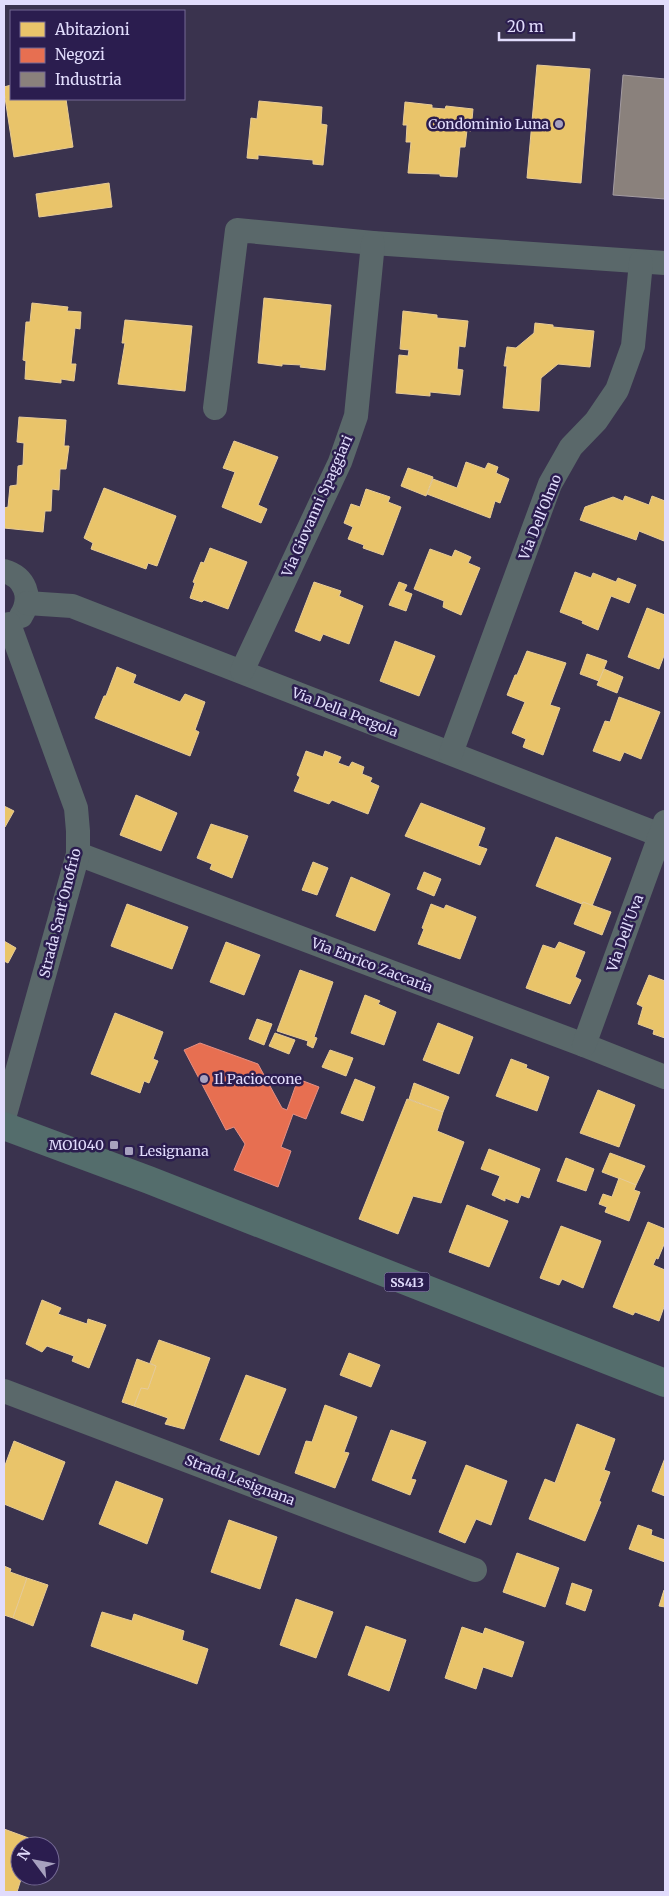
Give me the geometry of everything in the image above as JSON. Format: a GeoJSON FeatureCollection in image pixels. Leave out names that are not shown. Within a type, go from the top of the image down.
{"type":"FeatureCollection","features":[{"type":"Feature","properties":{"kind":"main road","name":"SS413"},"geometry":{"type":"LineString","coordinates":[[4,1126],[149,1180],[665,1383]]}},
{"type":"Feature","properties":{"kind":"street"},"geometry":{"type":"LineString","coordinates":[[215,408],[237,230],[372,243],[665,263]]}},
{"type":"Feature","properties":{"kind":"street","name":"Via Giovanni Spaggiari"},"geometry":{"type":"LineString","coordinates":[[242,671],[340,462],[356,416],[372,243]]}},
{"type":"Feature","properties":{"kind":"street","name":"Via Dell'Olmo"},"geometry":{"type":"LineString","coordinates":[[451,753],[550,484],[571,447],[596,421],[617,390],[633,346],[642,262]]}},
{"type":"Feature","properties":{"kind":"street"},"geometry":{"type":"LineString","coordinates":[[4,571],[12,574],[24,586],[27,594],[27,603],[21,616],[6,625]]}},
{"type":"Feature","properties":{"kind":"street","name":"Via Della Pergola"},"geometry":{"type":"LineString","coordinates":[[27,603],[72,606],[451,753],[663,828]]}},
{"type":"Feature","properties":{"kind":"street","name":"Strada Sant'Onofrio"},"geometry":{"type":"LineString","coordinates":[[4,1118],[78,854],[76,808],[6,625]]}},
{"type":"Feature","properties":{"kind":"street","name":"Via Dell'Uva"},"geometry":{"type":"LineString","coordinates":[[584,1045],[663,828]]}},
{"type":"Feature","properties":{"kind":"street","name":"Via Enrico Zaccaria"},"geometry":{"type":"LineString","coordinates":[[78,854],[665,1077]]}},
{"type":"Feature","properties":{"kind":"street","name":"Strada Lesignana"},"geometry":{"type":"LineString","coordinates":[[4,1391],[475,1570]]}},
{"type":"Feature","properties":{"kind":"building: Abitazioni","name":"Condominio Luna"},"geometry":{"type":"Polygon","coordinates":[[[537,65],[590,69],[581,183],[527,178],[537,65]]]}},
{"type":"Feature","properties":{"kind":"building: Abitazioni"},"geometry":{"type":"Polygon","coordinates":[[[10,85],[10,100],[66,100],[73,147],[14,157],[4,87],[10,85]]]}},
{"type":"Feature","properties":{"kind":"building: Abitazioni"},"geometry":{"type":"Polygon","coordinates":[[[259,101],[322,107],[321,124],[327,125],[323,165],[313,164],[313,160],[258,155],[258,159],[247,158],[251,118],[257,119],[259,101]]]}},
{"type":"Feature","properties":{"kind":"building: Abitazioni"},"geometry":{"type":"Polygon","coordinates":[[[405,102],[432,105],[432,108],[445,109],[446,106],[473,109],[471,131],[467,130],[465,147],[460,147],[457,177],[440,176],[440,174],[408,173],[411,142],[406,142],[407,125],[403,125],[405,102]]]}},
{"type":"Feature","properties":{"kind":"building: Abitazioni"},"geometry":{"type":"Polygon","coordinates":[[[109,183],[112,207],[39,217],[36,194],[109,183]]]}},
{"type":"Feature","properties":{"kind":"building: Abitazioni"},"geometry":{"type":"Polygon","coordinates":[[[264,298],[331,305],[325,370],[300,367],[301,365],[282,364],[282,366],[258,363],[264,298]]]}},
{"type":"Feature","properties":{"kind":"building: Abitazioni"},"geometry":{"type":"Polygon","coordinates":[[[32,303],[68,307],[67,311],[81,312],[80,329],[75,328],[71,364],[76,364],[74,381],[61,379],[61,383],[25,379],[26,361],[23,360],[26,322],[30,322],[32,303]]]}},
{"type":"Feature","properties":{"kind":"building: Abitazioni"},"geometry":{"type":"Polygon","coordinates":[[[403,311],[437,315],[437,318],[468,321],[465,347],[459,346],[457,369],[463,370],[460,395],[430,392],[430,396],[396,393],[399,355],[408,356],[409,350],[400,349],[403,311]]]}},
{"type":"Feature","properties":{"kind":"building: Abitazioni"},"geometry":{"type":"Polygon","coordinates":[[[125,320],[192,326],[185,391],[118,384],[125,343],[122,343],[125,320]]]}},
{"type":"Feature","properties":{"kind":"building: Abitazioni"},"geometry":{"type":"Polygon","coordinates":[[[535,323],[553,325],[553,327],[594,331],[590,367],[558,364],[541,378],[539,411],[503,408],[507,366],[504,366],[507,347],[516,348],[534,333],[535,323]]]}},
{"type":"Feature","properties":{"kind":"building: Abitazioni"},"geometry":{"type":"Polygon","coordinates":[[[19,417],[66,420],[64,446],[69,446],[66,469],[60,469],[59,490],[52,489],[51,511],[45,511],[43,532],[4,528],[4,508],[8,507],[10,486],[17,485],[18,466],[23,465],[24,443],[17,442],[19,417]]]}},
{"type":"Feature","properties":{"kind":"building: Abitazioni"},"geometry":{"type":"Polygon","coordinates":[[[234,441],[278,457],[258,505],[267,509],[261,523],[222,507],[235,472],[223,468],[234,441]]]}},
{"type":"Feature","properties":{"kind":"building: Abitazioni"},"geometry":{"type":"Polygon","coordinates":[[[466,462],[485,469],[488,463],[498,467],[496,473],[509,479],[500,503],[495,501],[490,518],[427,494],[433,479],[457,488],[466,462]]]}},
{"type":"Feature","properties":{"kind":"building: Abitazioni"},"geometry":{"type":"Polygon","coordinates":[[[408,468],[433,477],[426,496],[401,486],[408,468]]]}},
{"type":"Feature","properties":{"kind":"building: Abitazioni"},"geometry":{"type":"Polygon","coordinates":[[[104,488],[176,516],[157,566],[148,563],[146,569],[91,549],[93,543],[84,538],[104,488]]]}},
{"type":"Feature","properties":{"kind":"building: Abitazioni"},"geometry":{"type":"Polygon","coordinates":[[[366,489],[390,497],[388,502],[401,507],[383,555],[363,548],[364,545],[348,539],[353,527],[344,523],[351,504],[360,507],[366,489]]]}},
{"type":"Feature","properties":{"kind":"building: Abitazioni"},"geometry":{"type":"Polygon","coordinates":[[[625,496],[649,505],[652,496],[665,501],[664,541],[639,531],[636,540],[580,520],[585,507],[613,497],[623,501],[625,496]]]}},
{"type":"Feature","properties":{"kind":"building: Abitazioni"},"geometry":{"type":"Polygon","coordinates":[[[210,548],[247,562],[228,609],[204,600],[202,602],[190,598],[195,583],[193,582],[201,562],[204,563],[210,548]]]}},
{"type":"Feature","properties":{"kind":"building: Abitazioni"},"geometry":{"type":"Polygon","coordinates":[[[430,549],[452,557],[455,550],[471,557],[468,563],[480,568],[461,615],[443,607],[444,601],[414,589],[430,549]]]}},
{"type":"Feature","properties":{"kind":"building: Abitazioni"},"geometry":{"type":"Polygon","coordinates":[[[575,572],[591,578],[593,573],[616,582],[618,578],[636,585],[629,603],[611,596],[598,630],[582,623],[583,621],[560,612],[575,572]]]}},
{"type":"Feature","properties":{"kind":"building: Abitazioni"},"geometry":{"type":"Polygon","coordinates":[[[314,582],[341,591],[339,596],[363,606],[349,644],[323,634],[320,641],[295,631],[314,582]]]}},
{"type":"Feature","properties":{"kind":"building: Abitazioni"},"geometry":{"type":"Polygon","coordinates":[[[399,582],[407,585],[404,591],[412,594],[406,611],[389,605],[399,582]]]}},
{"type":"Feature","properties":{"kind":"building: Abitazioni"},"geometry":{"type":"Polygon","coordinates":[[[647,608],[665,615],[665,653],[659,669],[628,657],[647,608]]]}},
{"type":"Feature","properties":{"kind":"building: Abitazioni"},"geometry":{"type":"Polygon","coordinates":[[[395,641],[435,656],[419,696],[380,681],[395,641]]]}},
{"type":"Feature","properties":{"kind":"building: Abitazioni"},"geometry":{"type":"Polygon","coordinates":[[[527,651],[566,663],[550,705],[560,708],[543,755],[523,747],[526,739],[512,733],[525,702],[507,695],[527,651]]]}},
{"type":"Feature","properties":{"kind":"building: Abitazioni"},"geometry":{"type":"Polygon","coordinates":[[[587,654],[607,661],[599,681],[580,674],[587,654]]]}},
{"type":"Feature","properties":{"kind":"building: Abitazioni"},"geometry":{"type":"Polygon","coordinates":[[[117,667],[136,675],[133,683],[180,702],[185,694],[205,702],[195,730],[199,732],[190,756],[95,718],[117,667]]]}},
{"type":"Feature","properties":{"kind":"building: Abitazioni"},"geometry":{"type":"Polygon","coordinates":[[[604,669],[623,677],[617,693],[597,685],[604,669]]]}},
{"type":"Feature","properties":{"kind":"building: Abitazioni"},"geometry":{"type":"Polygon","coordinates":[[[619,697],[660,712],[641,759],[624,752],[620,761],[593,751],[605,721],[610,722],[619,697]]]}},
{"type":"Feature","properties":{"kind":"building: Abitazioni"},"geometry":{"type":"Polygon","coordinates":[[[306,751],[323,757],[325,751],[341,757],[338,763],[349,767],[352,762],[364,767],[362,774],[372,778],[370,782],[379,786],[368,814],[332,800],[329,804],[294,791],[300,777],[297,775],[306,751]]]}},
{"type":"Feature","properties":{"kind":"building: Abitazioni"},"geometry":{"type":"Polygon","coordinates":[[[136,795],[177,813],[161,851],[120,835],[136,795]]]}},
{"type":"Feature","properties":{"kind":"building: Abitazioni"},"geometry":{"type":"Polygon","coordinates":[[[421,803],[485,828],[478,846],[487,849],[480,865],[405,836],[421,803]]]}},
{"type":"Feature","properties":{"kind":"building: Abitazioni"},"geometry":{"type":"Polygon","coordinates":[[[4,806],[14,811],[5,827],[4,826],[4,806]]]}},
{"type":"Feature","properties":{"kind":"building: Abitazioni"},"geometry":{"type":"Polygon","coordinates":[[[211,824],[248,836],[232,878],[210,869],[212,864],[197,858],[211,824]]]}},
{"type":"Feature","properties":{"kind":"building: Abitazioni"},"geometry":{"type":"Polygon","coordinates":[[[556,837],[611,858],[592,906],[536,886],[556,837]]]}},
{"type":"Feature","properties":{"kind":"building: Abitazioni"},"geometry":{"type":"Polygon","coordinates":[[[313,862],[328,868],[317,895],[302,890],[313,862]]]}},
{"type":"Feature","properties":{"kind":"building: Abitazioni"},"geometry":{"type":"Polygon","coordinates":[[[424,872],[441,879],[434,896],[417,889],[424,872]]]}},
{"type":"Feature","properties":{"kind":"building: Abitazioni"},"geometry":{"type":"Polygon","coordinates":[[[351,877],[390,894],[375,931],[336,916],[351,877]]]}},
{"type":"Feature","properties":{"kind":"building: Abitazioni"},"geometry":{"type":"Polygon","coordinates":[[[583,902],[611,912],[602,935],[574,924],[583,902]]]}},
{"type":"Feature","properties":{"kind":"building: Abitazioni"},"geometry":{"type":"Polygon","coordinates":[[[127,904],[188,927],[172,969],[111,946],[127,904]]]}},
{"type":"Feature","properties":{"kind":"building: Abitazioni"},"geometry":{"type":"Polygon","coordinates":[[[431,904],[444,909],[446,905],[476,917],[460,959],[418,944],[431,904]]]}},
{"type":"Feature","properties":{"kind":"building: Abitazioni"},"geometry":{"type":"Polygon","coordinates":[[[4,941],[16,948],[8,963],[4,961],[4,941]]]}},
{"type":"Feature","properties":{"kind":"building: Abitazioni"},"geometry":{"type":"Polygon","coordinates":[[[226,942],[260,955],[244,995],[210,982],[226,942]]]}},
{"type":"Feature","properties":{"kind":"building: Abitazioni"},"geometry":{"type":"Polygon","coordinates":[[[559,942],[585,952],[575,977],[581,980],[570,1004],[526,988],[543,945],[555,949],[559,942]]]}},
{"type":"Feature","properties":{"kind":"building: Abitazioni"},"geometry":{"type":"Polygon","coordinates":[[[300,970],[333,982],[314,1037],[317,1038],[313,1048],[307,1045],[308,1041],[277,1031],[300,970]]]}},
{"type":"Feature","properties":{"kind":"building: Abitazioni"},"geometry":{"type":"Polygon","coordinates":[[[649,975],[665,981],[665,1038],[653,1034],[654,1030],[638,1024],[643,1007],[637,1004],[649,975]]]}},
{"type":"Feature","properties":{"kind":"building: Abitazioni"},"geometry":{"type":"Polygon","coordinates":[[[365,995],[380,1001],[378,1004],[396,1012],[384,1045],[351,1033],[365,995]]]}},
{"type":"Feature","properties":{"kind":"building: Abitazioni"},"geometry":{"type":"Polygon","coordinates":[[[115,1013],[163,1032],[153,1059],[158,1061],[149,1083],[144,1081],[140,1093],[91,1074],[115,1013]]]}},
{"type":"Feature","properties":{"kind":"building: Abitazioni"},"geometry":{"type":"Polygon","coordinates":[[[257,1019],[272,1024],[264,1045],[249,1039],[257,1019]]]}},
{"type":"Feature","properties":{"kind":"building: Abitazioni"},"geometry":{"type":"Polygon","coordinates":[[[438,1023],[473,1037],[459,1074],[423,1060],[438,1023]]]}},
{"type":"Feature","properties":{"kind":"building: Abitazioni"},"geometry":{"type":"Polygon","coordinates":[[[275,1033],[295,1040],[289,1054],[269,1046],[275,1033]]]}},
{"type":"Feature","properties":{"kind":"building: Abitazioni"},"geometry":{"type":"Polygon","coordinates":[[[330,1050],[353,1058],[346,1076],[322,1067],[330,1050]]]}},
{"type":"Feature","properties":{"kind":"building: Abitazioni"},"geometry":{"type":"Polygon","coordinates":[[[511,1059],[527,1065],[526,1068],[549,1077],[537,1111],[496,1096],[511,1059]]]}},
{"type":"Feature","properties":{"kind":"building: Abitazioni"},"geometry":{"type":"Polygon","coordinates":[[[355,1079],[375,1087],[363,1121],[341,1113],[355,1079]]]}},
{"type":"Feature","properties":{"kind":"building: Abitazioni"},"geometry":{"type":"Polygon","coordinates":[[[414,1083],[449,1097],[443,1112],[409,1099],[414,1083]]]}},
{"type":"Feature","properties":{"kind":"building: Abitazioni"},"geometry":{"type":"Polygon","coordinates":[[[598,1090],[635,1105],[619,1147],[580,1133],[598,1090]]]}},
{"type":"Feature","properties":{"kind":"building: Abitazioni"},"geometry":{"type":"Polygon","coordinates":[[[407,1099],[443,1112],[437,1131],[464,1142],[441,1203],[413,1196],[398,1234],[359,1219],[407,1099]]]}},
{"type":"Feature","properties":{"kind":"building: Abitazioni"},"geometry":{"type":"Polygon","coordinates":[[[489,1149],[540,1169],[529,1198],[521,1195],[518,1203],[505,1198],[505,1201],[492,1195],[500,1176],[481,1169],[489,1149]]]}},
{"type":"Feature","properties":{"kind":"building: Abitazioni"},"geometry":{"type":"Polygon","coordinates":[[[610,1153],[645,1166],[636,1185],[602,1172],[610,1153]]]}},
{"type":"Feature","properties":{"kind":"building: Abitazioni"},"geometry":{"type":"Polygon","coordinates":[[[566,1158],[594,1169],[586,1191],[557,1181],[566,1158]]]}},
{"type":"Feature","properties":{"kind":"building: Abitazioni"},"geometry":{"type":"Polygon","coordinates":[[[619,1178],[636,1185],[634,1190],[640,1192],[629,1221],[605,1212],[607,1207],[599,1204],[603,1194],[612,1197],[619,1178]]]}},
{"type":"Feature","properties":{"kind":"building: Abitazioni"},"geometry":{"type":"Polygon","coordinates":[[[467,1205],[508,1221],[489,1267],[449,1252],[467,1205]]]}},
{"type":"Feature","properties":{"kind":"building: Abitazioni"},"geometry":{"type":"Polygon","coordinates":[[[648,1222],[665,1229],[665,1242],[658,1259],[656,1258],[653,1265],[665,1270],[665,1304],[659,1321],[635,1312],[633,1315],[613,1307],[648,1222]]]}},
{"type":"Feature","properties":{"kind":"building: Abitazioni"},"geometry":{"type":"Polygon","coordinates":[[[561,1226],[601,1241],[583,1288],[562,1279],[559,1285],[540,1278],[561,1226]]]}},
{"type":"Feature","properties":{"kind":"building: Abitazioni"},"geometry":{"type":"Polygon","coordinates":[[[42,1300],[61,1308],[58,1314],[87,1324],[88,1319],[106,1325],[89,1368],[72,1361],[74,1356],[47,1346],[42,1352],[26,1344],[42,1300]]]}},
{"type":"Feature","properties":{"kind":"building: Abitazioni"},"geometry":{"type":"Polygon","coordinates":[[[159,1340],[210,1358],[184,1429],[165,1424],[168,1418],[134,1406],[141,1388],[148,1389],[156,1366],[150,1363],[159,1340]]]}},
{"type":"Feature","properties":{"kind":"building: Abitazioni"},"geometry":{"type":"Polygon","coordinates":[[[349,1353],[380,1365],[371,1387],[340,1375],[349,1353]]]}},
{"type":"Feature","properties":{"kind":"building: Abitazioni"},"geometry":{"type":"Polygon","coordinates":[[[137,1359],[156,1366],[148,1389],[141,1388],[134,1406],[122,1402],[137,1359]]]}},
{"type":"Feature","properties":{"kind":"building: Abitazioni"},"geometry":{"type":"Polygon","coordinates":[[[246,1375],[286,1389],[259,1455],[220,1440],[246,1375]]]}},
{"type":"Feature","properties":{"kind":"building: Abitazioni"},"geometry":{"type":"Polygon","coordinates":[[[325,1405],[357,1417],[344,1452],[349,1453],[335,1488],[295,1473],[306,1441],[312,1442],[325,1405]]]}},
{"type":"Feature","properties":{"kind":"building: Abitazioni"},"geometry":{"type":"Polygon","coordinates":[[[577,1424],[615,1439],[604,1470],[610,1472],[599,1501],[601,1502],[585,1541],[529,1519],[545,1479],[555,1483],[577,1424]]]}},
{"type":"Feature","properties":{"kind":"building: Abitazioni"},"geometry":{"type":"Polygon","coordinates":[[[391,1430],[426,1442],[411,1479],[416,1480],[410,1495],[372,1480],[391,1430]]]}},
{"type":"Feature","properties":{"kind":"building: Abitazioni"},"geometry":{"type":"Polygon","coordinates":[[[14,1441],[65,1462],[43,1520],[4,1504],[4,1468],[14,1441]]]}},
{"type":"Feature","properties":{"kind":"building: Abitazioni"},"geometry":{"type":"Polygon","coordinates":[[[665,1458],[665,1496],[652,1491],[665,1458]]]}},
{"type":"Feature","properties":{"kind":"building: Abitazioni"},"geometry":{"type":"Polygon","coordinates":[[[466,1465],[507,1481],[491,1525],[476,1519],[465,1543],[439,1532],[466,1465]]]}},
{"type":"Feature","properties":{"kind":"building: Abitazioni"},"geometry":{"type":"Polygon","coordinates":[[[116,1481],[163,1499],[147,1544],[99,1524],[116,1481]]]}},
{"type":"Feature","properties":{"kind":"building: Abitazioni"},"geometry":{"type":"Polygon","coordinates":[[[229,1520],[277,1537],[260,1589],[211,1572],[229,1520]]]}},
{"type":"Feature","properties":{"kind":"building: Abitazioni"},"geometry":{"type":"Polygon","coordinates":[[[638,1525],[652,1530],[651,1535],[665,1540],[665,1562],[629,1549],[638,1525]]]}},
{"type":"Feature","properties":{"kind":"building: Abitazioni"},"geometry":{"type":"Polygon","coordinates":[[[517,1553],[559,1568],[545,1607],[503,1592],[517,1553]]]}},
{"type":"Feature","properties":{"kind":"building: Abitazioni"},"geometry":{"type":"Polygon","coordinates":[[[4,1566],[11,1569],[10,1572],[27,1578],[13,1618],[4,1615],[4,1566]]]}},
{"type":"Feature","properties":{"kind":"building: Abitazioni"},"geometry":{"type":"Polygon","coordinates":[[[27,1578],[48,1585],[33,1626],[13,1618],[27,1578]]]}},
{"type":"Feature","properties":{"kind":"building: Abitazioni"},"geometry":{"type":"Polygon","coordinates":[[[572,1583],[592,1590],[585,1611],[566,1604],[572,1583]]]}},
{"type":"Feature","properties":{"kind":"building: Abitazioni"},"geometry":{"type":"Polygon","coordinates":[[[665,1590],[665,1607],[659,1606],[665,1590]]]}},
{"type":"Feature","properties":{"kind":"building: Abitazioni"},"geometry":{"type":"Polygon","coordinates":[[[296,1599],[333,1612],[316,1658],[280,1645],[296,1599]]]}},
{"type":"Feature","properties":{"kind":"building: Abitazioni"},"geometry":{"type":"Polygon","coordinates":[[[102,1612],[132,1621],[134,1614],[184,1631],[182,1640],[208,1649],[197,1684],[91,1646],[102,1612]]]}},
{"type":"Feature","properties":{"kind":"building: Abitazioni"},"geometry":{"type":"Polygon","coordinates":[[[366,1626],[406,1640],[389,1691],[348,1675],[366,1626]]]}},
{"type":"Feature","properties":{"kind":"building: Abitazioni"},"geometry":{"type":"Polygon","coordinates":[[[462,1627],[483,1634],[485,1628],[524,1642],[512,1677],[483,1667],[476,1689],[445,1678],[462,1627]]]}},
{"type":"Feature","properties":{"kind":"building: Abitazioni"},"geometry":{"type":"Polygon","coordinates":[[[4,1829],[23,1836],[10,1836],[10,1886],[19,1886],[17,1892],[4,1892],[4,1829]]]}},
{"type":"Feature","properties":{"kind":"building: Negozi"},"geometry":{"type":"Polygon","coordinates":[[[200,1043],[258,1064],[282,1108],[287,1110],[298,1079],[319,1087],[306,1119],[293,1114],[281,1147],[291,1151],[278,1187],[234,1170],[245,1144],[234,1127],[226,1130],[184,1050],[200,1043]]]}},
{"type":"Feature","properties":{"kind":"building: Industria"},"geometry":{"type":"Polygon","coordinates":[[[623,75],[665,79],[665,199],[613,195],[623,75]]]}},
{"type":"Feature","properties":{"kind":"place","name":"Condominio Luna"},"geometry":{"type":"Point","coordinates":[559,124]}},
{"type":"Feature","properties":{"kind":"place","name":"Il Pacioccone"},"geometry":{"type":"Point","coordinates":[204,1079]}},
{"type":"Feature","properties":{"kind":"place","name":"MO1040"},"geometry":{"type":"Point","coordinates":[114,1145]}},
{"type":"Feature","properties":{"kind":"place","name":"Lesignana"},"geometry":{"type":"Point","coordinates":[129,1151]}}]}
